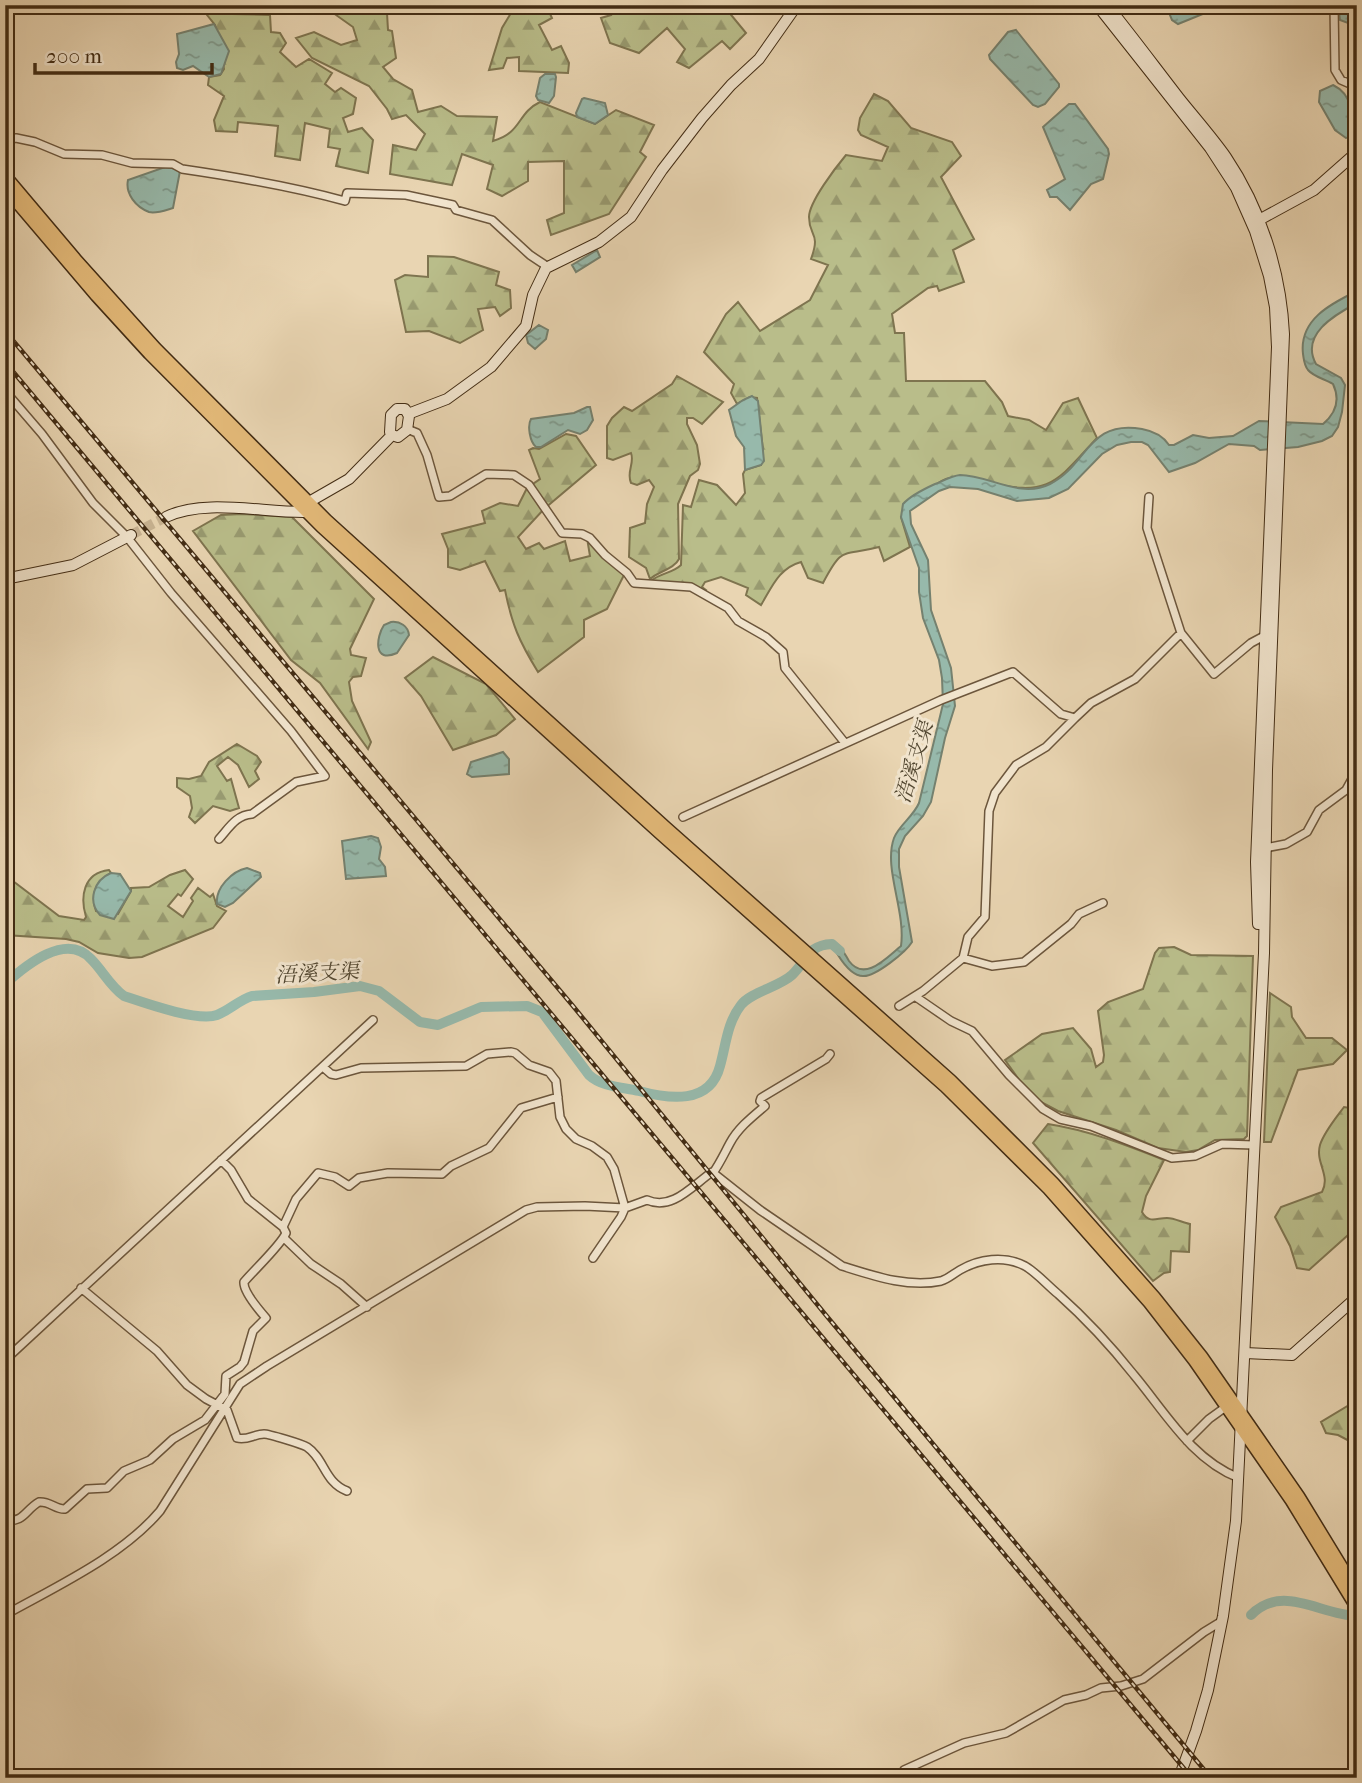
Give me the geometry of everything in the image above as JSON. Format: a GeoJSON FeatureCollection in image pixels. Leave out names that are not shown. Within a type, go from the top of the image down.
{"type":"FeatureCollection","features":[{"type":"Feature","properties":{"kind":"main road"},"geometry":{"type":"LineString","coordinates":[[408,414],[447,398],[491,367],[526,326],[533,295],[548,267],[598,242],[631,217],[662,170],[702,118],[759,59],[797,5]]}},
{"type":"Feature","properties":{"kind":"main road"},"geometry":{"type":"LineString","coordinates":[[1097,5],[1215,155],[1250,216],[1267,269],[1275,307],[1278,410]]}},
{"type":"Feature","properties":{"kind":"main road"},"geometry":{"type":"LineString","coordinates":[[1107,5],[1226,157],[1242,184],[1272,259],[1282,306],[1284,347],[1278,410],[1256,862],[1261,988]]}},
{"type":"Feature","properties":{"kind":"main road"},"geometry":{"type":"LineString","coordinates":[[1258,220],[1314,190],[1357,152]]}},
{"type":"Feature","properties":{"kind":"main road"},"geometry":{"type":"LineString","coordinates":[[5,175],[147,339],[369,572],[967,1095],[1054,1183],[1163,1307],[1242,1412],[1299,1496],[1357,1591]]}},
{"type":"Feature","properties":{"kind":"main road"},"geometry":{"type":"LineString","coordinates":[[5,189],[149,354],[307,507]]}},
{"type":"Feature","properties":{"kind":"main road"},"geometry":{"type":"LineString","coordinates":[[405,410],[408,414],[407,429],[402,436],[392,435],[390,432],[393,412],[405,410]]}},
{"type":"Feature","properties":{"kind":"main road"},"geometry":{"type":"LineString","coordinates":[[166,517],[182,512],[221,508],[307,507],[349,479],[392,435]]}},
{"type":"Feature","properties":{"kind":"main road"},"geometry":{"type":"LineString","coordinates":[[1179,1778],[1202,1711],[1222,1621],[1234,1544],[1239,1478],[1264,953],[1276,456]]}},
{"type":"Feature","properties":{"kind":"main road"},"geometry":{"type":"LineString","coordinates":[[5,579],[73,565],[129,536]]}},
{"type":"Feature","properties":{"kind":"main road"},"geometry":{"type":"LineString","coordinates":[[819,967],[1040,1181],[1149,1303],[1227,1406],[1292,1501],[1357,1609]]}},
{"type":"Feature","properties":{"kind":"main road"},"geometry":{"type":"LineString","coordinates":[[1245,1353],[1292,1355],[1357,1297]]}},
{"type":"Feature","properties":{"kind":"street"},"geometry":{"type":"LineString","coordinates":[[1334,5],[1335,70],[1341,80],[1357,87]]}},
{"type":"Feature","properties":{"kind":"street"},"geometry":{"type":"LineString","coordinates":[[5,140],[19,138],[64,154],[102,155],[132,163],[173,164],[182,169],[243,177],[345,201],[347,193],[428,199],[492,220],[530,255],[548,267]]}},
{"type":"Feature","properties":{"kind":"street"},"geometry":{"type":"LineString","coordinates":[[5,391],[42,434],[93,503],[129,536],[171,593],[291,731],[326,776],[290,786],[252,814],[236,819],[219,839]]}},
{"type":"Feature","properties":{"kind":"street"},"geometry":{"type":"LineString","coordinates":[[407,429],[417,433],[427,455],[439,497],[450,496],[486,474],[519,477],[529,485],[562,533],[582,534],[590,538],[634,583],[688,586],[728,608],[736,620],[766,637],[783,652],[785,668],[845,743]]}},
{"type":"Feature","properties":{"kind":"street"},"geometry":{"type":"LineString","coordinates":[[1149,497],[1147,528],[1181,633],[1214,674],[1251,643],[1266,635]]}},
{"type":"Feature","properties":{"kind":"street"},"geometry":{"type":"LineString","coordinates":[[899,1006],[916,997],[963,958],[968,937],[985,917],[989,811],[995,793],[1016,765],[1046,747],[1091,703],[1135,679],[1181,633]]}},
{"type":"Feature","properties":{"kind":"street"},"geometry":{"type":"LineString","coordinates":[[683,817],[940,700],[1013,672],[1061,714],[1069,718],[1076,717]]}},
{"type":"Feature","properties":{"kind":"street"},"geometry":{"type":"LineString","coordinates":[[1265,848],[1286,845],[1307,832],[1320,810],[1346,790],[1357,770]]}},
{"type":"Feature","properties":{"kind":"street"},"geometry":{"type":"LineString","coordinates":[[963,958],[992,966],[1024,962],[1071,924],[1079,914],[1103,903]]}},
{"type":"Feature","properties":{"kind":"street"},"geometry":{"type":"LineString","coordinates":[[916,997],[951,1021],[972,1031],[1009,1075],[1043,1109],[1059,1119],[1091,1126],[1172,1158],[1195,1156],[1222,1143],[1254,1145]]}},
{"type":"Feature","properties":{"kind":"street"},"geometry":{"type":"LineString","coordinates":[[5,1360],[373,1020]]}},
{"type":"Feature","properties":{"kind":"street"},"geometry":{"type":"LineString","coordinates":[[323,1067],[336,1075],[361,1068],[466,1066],[486,1054],[513,1052],[525,1063],[554,1077],[560,1117],[569,1133],[607,1157],[614,1170],[625,1208],[593,1258]]}},
{"type":"Feature","properties":{"kind":"street"},"geometry":{"type":"LineString","coordinates":[[5,1615],[64,1582],[145,1529],[160,1511],[240,1384],[526,1210],[585,1206],[625,1208],[647,1200],[654,1203],[672,1201],[713,1172],[731,1141],[746,1122],[765,1106],[760,1101],[761,1098],[830,1054]]}},
{"type":"Feature","properties":{"kind":"street"},"geometry":{"type":"LineString","coordinates":[[283,1227],[296,1199],[318,1173],[335,1177],[349,1186],[359,1178],[388,1173],[442,1174],[451,1166],[489,1148],[521,1108],[558,1097]]}},
{"type":"Feature","properties":{"kind":"street"},"geometry":{"type":"LineString","coordinates":[[5,1520],[19,1521],[39,1502],[47,1502],[62,1510],[86,1489],[107,1488],[124,1471],[150,1460],[173,1438],[197,1426],[225,1394],[226,1376],[241,1366],[253,1331],[266,1318],[245,1291],[244,1282],[286,1233],[283,1227],[248,1199],[222,1160]]}},
{"type":"Feature","properties":{"kind":"street"},"geometry":{"type":"LineString","coordinates":[[713,1172],[760,1210],[850,1269],[914,1283],[945,1280],[974,1262],[987,1260],[1015,1262],[1027,1267],[1084,1318],[1187,1441],[1222,1472],[1239,1478]]}},
{"type":"Feature","properties":{"kind":"street"},"geometry":{"type":"LineString","coordinates":[[284,1238],[311,1264],[341,1284],[367,1307]]}},
{"type":"Feature","properties":{"kind":"street"},"geometry":{"type":"LineString","coordinates":[[81,1289],[162,1356],[187,1385],[226,1409],[237,1438],[244,1440],[267,1434],[303,1445],[310,1450],[330,1480],[347,1491]]}},
{"type":"Feature","properties":{"kind":"street"},"geometry":{"type":"LineString","coordinates":[[1187,1441],[1227,1406]]}},
{"type":"Feature","properties":{"kind":"street"},"geometry":{"type":"LineString","coordinates":[[902,1778],[904,1770],[964,1743],[1006,1733],[1062,1701],[1101,1688],[1121,1686],[1143,1679],[1222,1621]]}},
{"type":"Feature","properties":{"kind":"green space"},"geometry":{"type":"Polygon","coordinates":[[[199,5],[232,5],[233,14],[270,15],[271,32],[280,33],[286,43],[280,52],[296,67],[309,59],[332,73],[325,84],[335,92],[341,88],[356,98],[353,114],[343,118],[348,132],[362,128],[373,140],[368,173],[336,166],[340,149],[328,147],[330,129],[305,123],[300,160],[275,156],[278,126],[238,122],[237,132],[216,131],[214,120],[224,96],[208,85],[209,77],[220,75],[224,69],[215,25],[199,5]]]}},
{"type":"Feature","properties":{"kind":"green space"},"geometry":{"type":"Polygon","coordinates":[[[322,5],[393,5],[394,12],[387,13],[388,30],[392,31],[396,58],[383,67],[393,79],[412,90],[418,112],[441,106],[457,116],[497,117],[493,141],[509,133],[527,112],[540,102],[595,124],[616,110],[654,125],[640,152],[646,157],[609,214],[551,235],[547,220],[564,213],[564,161],[528,162],[528,181],[502,196],[487,189],[493,165],[462,154],[452,185],[390,174],[393,145],[416,150],[425,134],[406,115],[392,119],[369,86],[312,58],[296,38],[314,32],[341,45],[357,40],[353,27],[322,5]]]}},
{"type":"Feature","properties":{"kind":"green space"},"geometry":{"type":"Polygon","coordinates":[[[501,5],[546,5],[552,18],[539,25],[552,50],[561,46],[569,63],[568,73],[519,71],[519,57],[507,58],[503,68],[489,70],[502,28],[511,13],[510,10],[499,8],[501,5]]]}},
{"type":"Feature","properties":{"kind":"green space"},"geometry":{"type":"Polygon","coordinates":[[[607,5],[723,5],[746,33],[730,49],[722,41],[689,68],[677,62],[685,49],[667,28],[639,53],[610,43],[601,18],[611,15],[607,5]]]}},
{"type":"Feature","properties":{"kind":"green space"},"geometry":{"type":"Polygon","coordinates":[[[874,94],[888,101],[911,128],[952,142],[961,156],[941,177],[974,239],[953,250],[964,282],[939,291],[937,286],[928,288],[892,314],[895,333],[904,333],[906,381],[985,381],[1002,402],[1008,416],[1029,420],[1046,430],[1063,403],[1078,398],[1097,438],[1061,475],[1039,486],[1026,488],[962,477],[946,479],[901,517],[910,547],[884,561],[879,547],[844,554],[823,583],[808,578],[801,562],[793,565],[777,579],[761,605],[746,595],[748,588],[721,577],[705,582],[702,587],[706,590],[703,593],[651,581],[681,565],[683,505],[691,507],[699,480],[717,485],[736,505],[745,493],[745,470],[761,465],[763,450],[757,398],[750,397],[737,404],[731,393],[734,384],[704,352],[726,314],[738,302],[760,331],[810,300],[828,265],[811,259],[815,239],[809,217],[813,203],[846,155],[882,161],[888,147],[861,135],[858,130],[860,118],[874,94]]]}},
{"type":"Feature","properties":{"kind":"green space"},"geometry":{"type":"Polygon","coordinates":[[[428,256],[454,257],[499,272],[496,285],[510,290],[511,308],[500,316],[495,307],[478,309],[483,330],[460,343],[429,331],[406,332],[395,280],[405,275],[428,277],[428,256]]]}},
{"type":"Feature","properties":{"kind":"green space"},"geometry":{"type":"Polygon","coordinates":[[[677,376],[723,402],[702,424],[693,418],[687,418],[697,445],[700,464],[698,470],[690,476],[678,504],[679,559],[674,565],[650,579],[646,568],[629,557],[630,528],[645,523],[647,504],[654,487],[649,480],[637,485],[631,483],[631,453],[613,460],[607,458],[607,426],[624,407],[632,411],[672,384],[677,376]]]}},
{"type":"Feature","properties":{"kind":"green space"},"geometry":{"type":"Polygon","coordinates":[[[566,434],[576,436],[596,465],[544,509],[518,537],[526,549],[539,543],[544,549],[565,541],[570,561],[590,556],[587,538],[625,573],[607,609],[584,620],[584,637],[538,672],[517,633],[505,590],[500,591],[485,561],[460,570],[448,567],[448,549],[442,534],[485,523],[482,511],[500,503],[518,506],[527,488],[540,479],[529,450],[539,449],[566,434]]]}},
{"type":"Feature","properties":{"kind":"green space"},"geometry":{"type":"Polygon","coordinates":[[[221,515],[292,517],[374,599],[350,649],[351,655],[366,658],[361,676],[353,677],[349,682],[352,701],[371,742],[368,749],[320,683],[291,660],[193,531],[221,515]]]}},
{"type":"Feature","properties":{"kind":"green space"},"geometry":{"type":"Polygon","coordinates":[[[433,657],[486,684],[515,719],[496,735],[453,750],[421,696],[405,678],[433,657]]]}},
{"type":"Feature","properties":{"kind":"green space"},"geometry":{"type":"Polygon","coordinates":[[[237,744],[257,756],[261,762],[255,771],[259,779],[249,787],[238,765],[228,757],[217,766],[227,781],[231,779],[239,808],[230,811],[213,806],[195,823],[189,817],[192,808],[190,796],[177,787],[177,778],[201,776],[209,762],[237,744]]]}},
{"type":"Feature","properties":{"kind":"green space"},"geometry":{"type":"Polygon","coordinates":[[[109,870],[111,873],[101,880],[94,894],[96,911],[118,914],[131,888],[149,887],[185,870],[193,879],[181,896],[178,894],[168,906],[183,917],[198,888],[210,897],[213,894],[217,906],[226,911],[213,928],[142,957],[129,958],[98,953],[79,942],[66,939],[5,935],[5,875],[59,916],[84,920],[84,894],[89,881],[100,872],[109,870]]]}},
{"type":"Feature","properties":{"kind":"green space"},"geometry":{"type":"Polygon","coordinates":[[[1174,947],[1191,955],[1253,956],[1247,1136],[1244,1139],[1215,1140],[1198,1150],[1186,1152],[1158,1148],[1116,1130],[1058,1111],[1041,1102],[1020,1081],[1005,1060],[1042,1034],[1073,1028],[1091,1049],[1096,1067],[1103,1062],[1104,1055],[1098,1011],[1108,1002],[1143,989],[1155,953],[1159,948],[1174,947]]]}},
{"type":"Feature","properties":{"kind":"green space"},"geometry":{"type":"Polygon","coordinates":[[[1270,993],[1291,1007],[1292,1017],[1306,1038],[1332,1038],[1347,1050],[1333,1064],[1298,1070],[1271,1142],[1264,1142],[1270,993]]]}},
{"type":"Feature","properties":{"kind":"green space"},"geometry":{"type":"Polygon","coordinates":[[[1357,1104],[1357,1227],[1309,1270],[1297,1268],[1290,1246],[1275,1217],[1281,1207],[1322,1192],[1325,1180],[1319,1158],[1320,1145],[1330,1125],[1344,1107],[1350,1108],[1357,1104]]]}},
{"type":"Feature","properties":{"kind":"green space"},"geometry":{"type":"Polygon","coordinates":[[[1048,1124],[1092,1134],[1164,1160],[1146,1196],[1142,1212],[1150,1219],[1170,1218],[1190,1224],[1189,1252],[1171,1251],[1170,1272],[1153,1281],[1033,1143],[1048,1124]]]}},
{"type":"Feature","properties":{"kind":"green space"},"geometry":{"type":"Polygon","coordinates":[[[1357,1379],[1357,1445],[1338,1435],[1326,1433],[1321,1422],[1354,1402],[1350,1382],[1357,1379]]]}},
{"type":"Feature","properties":{"kind":"water"},"geometry":{"type":"Polygon","coordinates":[[[1166,5],[1229,5],[1226,10],[1210,11],[1178,24],[1172,20],[1166,5]]]}},
{"type":"Feature","properties":{"kind":"water"},"geometry":{"type":"Polygon","coordinates":[[[1338,5],[1357,5],[1357,20],[1348,23],[1340,20],[1338,5]]]}},
{"type":"Feature","properties":{"kind":"water"},"geometry":{"type":"Polygon","coordinates":[[[214,24],[229,51],[221,74],[209,77],[193,66],[183,70],[177,68],[177,34],[214,24]]]}},
{"type":"Feature","properties":{"kind":"water"},"geometry":{"type":"Polygon","coordinates":[[[1016,30],[1059,84],[1045,104],[1038,107],[1033,105],[990,59],[989,55],[1008,32],[1016,30]]]}},
{"type":"Feature","properties":{"kind":"water"},"geometry":{"type":"Polygon","coordinates":[[[545,74],[555,74],[556,77],[554,96],[549,103],[538,100],[536,96],[540,78],[545,74]]]}},
{"type":"Feature","properties":{"kind":"water"},"geometry":{"type":"Polygon","coordinates":[[[1333,85],[1345,95],[1350,107],[1350,137],[1346,138],[1335,130],[1319,102],[1320,91],[1333,85]]]}},
{"type":"Feature","properties":{"kind":"water"},"geometry":{"type":"Polygon","coordinates":[[[584,98],[605,103],[608,115],[595,124],[577,117],[576,113],[584,98]]]}},
{"type":"Feature","properties":{"kind":"water"},"geometry":{"type":"Polygon","coordinates":[[[1069,104],[1075,104],[1109,154],[1103,179],[1091,184],[1070,210],[1057,197],[1050,197],[1047,190],[1065,179],[1043,127],[1069,104]]]}},
{"type":"Feature","properties":{"kind":"water"},"geometry":{"type":"Polygon","coordinates":[[[168,166],[180,171],[173,208],[161,212],[144,210],[130,195],[128,180],[168,166]]]}},
{"type":"Feature","properties":{"kind":"water"},"geometry":{"type":"Polygon","coordinates":[[[597,250],[600,257],[576,272],[572,265],[597,250]]]}},
{"type":"Feature","properties":{"kind":"water"},"geometry":{"type":"Polygon","coordinates":[[[1357,291],[1357,303],[1322,327],[1312,344],[1316,364],[1341,378],[1345,385],[1338,427],[1332,436],[1322,441],[1298,447],[1260,450],[1254,446],[1229,444],[1195,463],[1169,472],[1148,445],[1131,442],[1117,445],[1102,454],[1068,489],[1049,498],[1017,501],[978,489],[950,487],[939,491],[910,511],[911,524],[928,560],[931,610],[951,668],[955,706],[931,802],[923,816],[905,836],[899,849],[899,867],[912,942],[875,973],[863,976],[852,971],[838,955],[832,941],[855,967],[862,969],[869,969],[883,961],[901,946],[902,933],[891,850],[896,833],[919,803],[943,704],[939,660],[923,618],[919,568],[901,517],[903,504],[922,490],[960,475],[1016,488],[1039,488],[1062,476],[1099,437],[1124,428],[1150,431],[1169,445],[1174,445],[1193,435],[1209,438],[1233,436],[1259,421],[1323,424],[1335,405],[1335,390],[1333,384],[1307,368],[1303,342],[1311,323],[1318,315],[1357,291]]]}},
{"type":"Feature","properties":{"kind":"water"},"geometry":{"type":"Polygon","coordinates":[[[539,325],[548,330],[546,339],[535,349],[528,343],[526,335],[539,325]]]}},
{"type":"Feature","properties":{"kind":"water"},"geometry":{"type":"Polygon","coordinates":[[[752,396],[758,401],[764,461],[761,465],[745,470],[744,447],[736,436],[729,410],[752,396]]]}},
{"type":"Feature","properties":{"kind":"water"},"geometry":{"type":"Polygon","coordinates":[[[590,407],[593,420],[587,430],[580,434],[568,430],[541,447],[534,445],[529,430],[531,419],[574,413],[590,407]]]}},
{"type":"Feature","properties":{"kind":"water"},"geometry":{"type":"Polygon","coordinates":[[[391,622],[403,625],[409,635],[397,653],[384,655],[378,648],[379,636],[384,625],[391,622]]]}},
{"type":"Feature","properties":{"kind":"water"},"geometry":{"type":"Polygon","coordinates":[[[503,752],[509,759],[509,774],[472,777],[467,774],[471,762],[503,752]]]}},
{"type":"Feature","properties":{"kind":"water"},"geometry":{"type":"Polygon","coordinates":[[[371,836],[378,838],[381,847],[379,859],[385,867],[386,876],[346,879],[342,841],[371,836]]]}},
{"type":"Feature","properties":{"kind":"water"},"geometry":{"type":"Polygon","coordinates":[[[247,868],[260,873],[261,877],[233,903],[225,907],[217,904],[219,892],[226,881],[247,868]]]}},
{"type":"Feature","properties":{"kind":"water"},"geometry":{"type":"Polygon","coordinates":[[[111,873],[120,874],[131,891],[114,919],[100,915],[93,897],[100,881],[111,873]]]}},
{"type":"Feature","properties":{"kind":"waterway","name":"浯溪支渠"},"geometry":{"type":"LineString","coordinates":[[5,984],[46,954],[70,949],[91,959],[124,996],[197,1016],[217,1015],[252,996],[360,986],[379,991],[420,1022],[438,1025],[481,1007],[527,1006],[542,1012],[594,1079],[612,1086],[675,1097],[698,1093],[715,1079],[733,1019],[746,1000],[792,975],[817,947],[832,944],[840,951]]}},
{"type":"Feature","properties":{"kind":"waterway"},"geometry":{"type":"LineString","coordinates":[[1251,1615],[1263,1606],[1288,1601],[1357,1616]]}},
{"type":"Feature","properties":{"kind":"tunnel"},"geometry":{"type":"LineString","coordinates":[[131,535],[166,517]]}},
{"type":"Feature","properties":{"kind":"railway"},"geometry":{"type":"LineString","coordinates":[[5,331],[573,1006],[1211,1778]]}},
{"type":"Feature","properties":{"kind":"railway"},"geometry":{"type":"LineString","coordinates":[[5,362],[1192,1778]]}}]}
